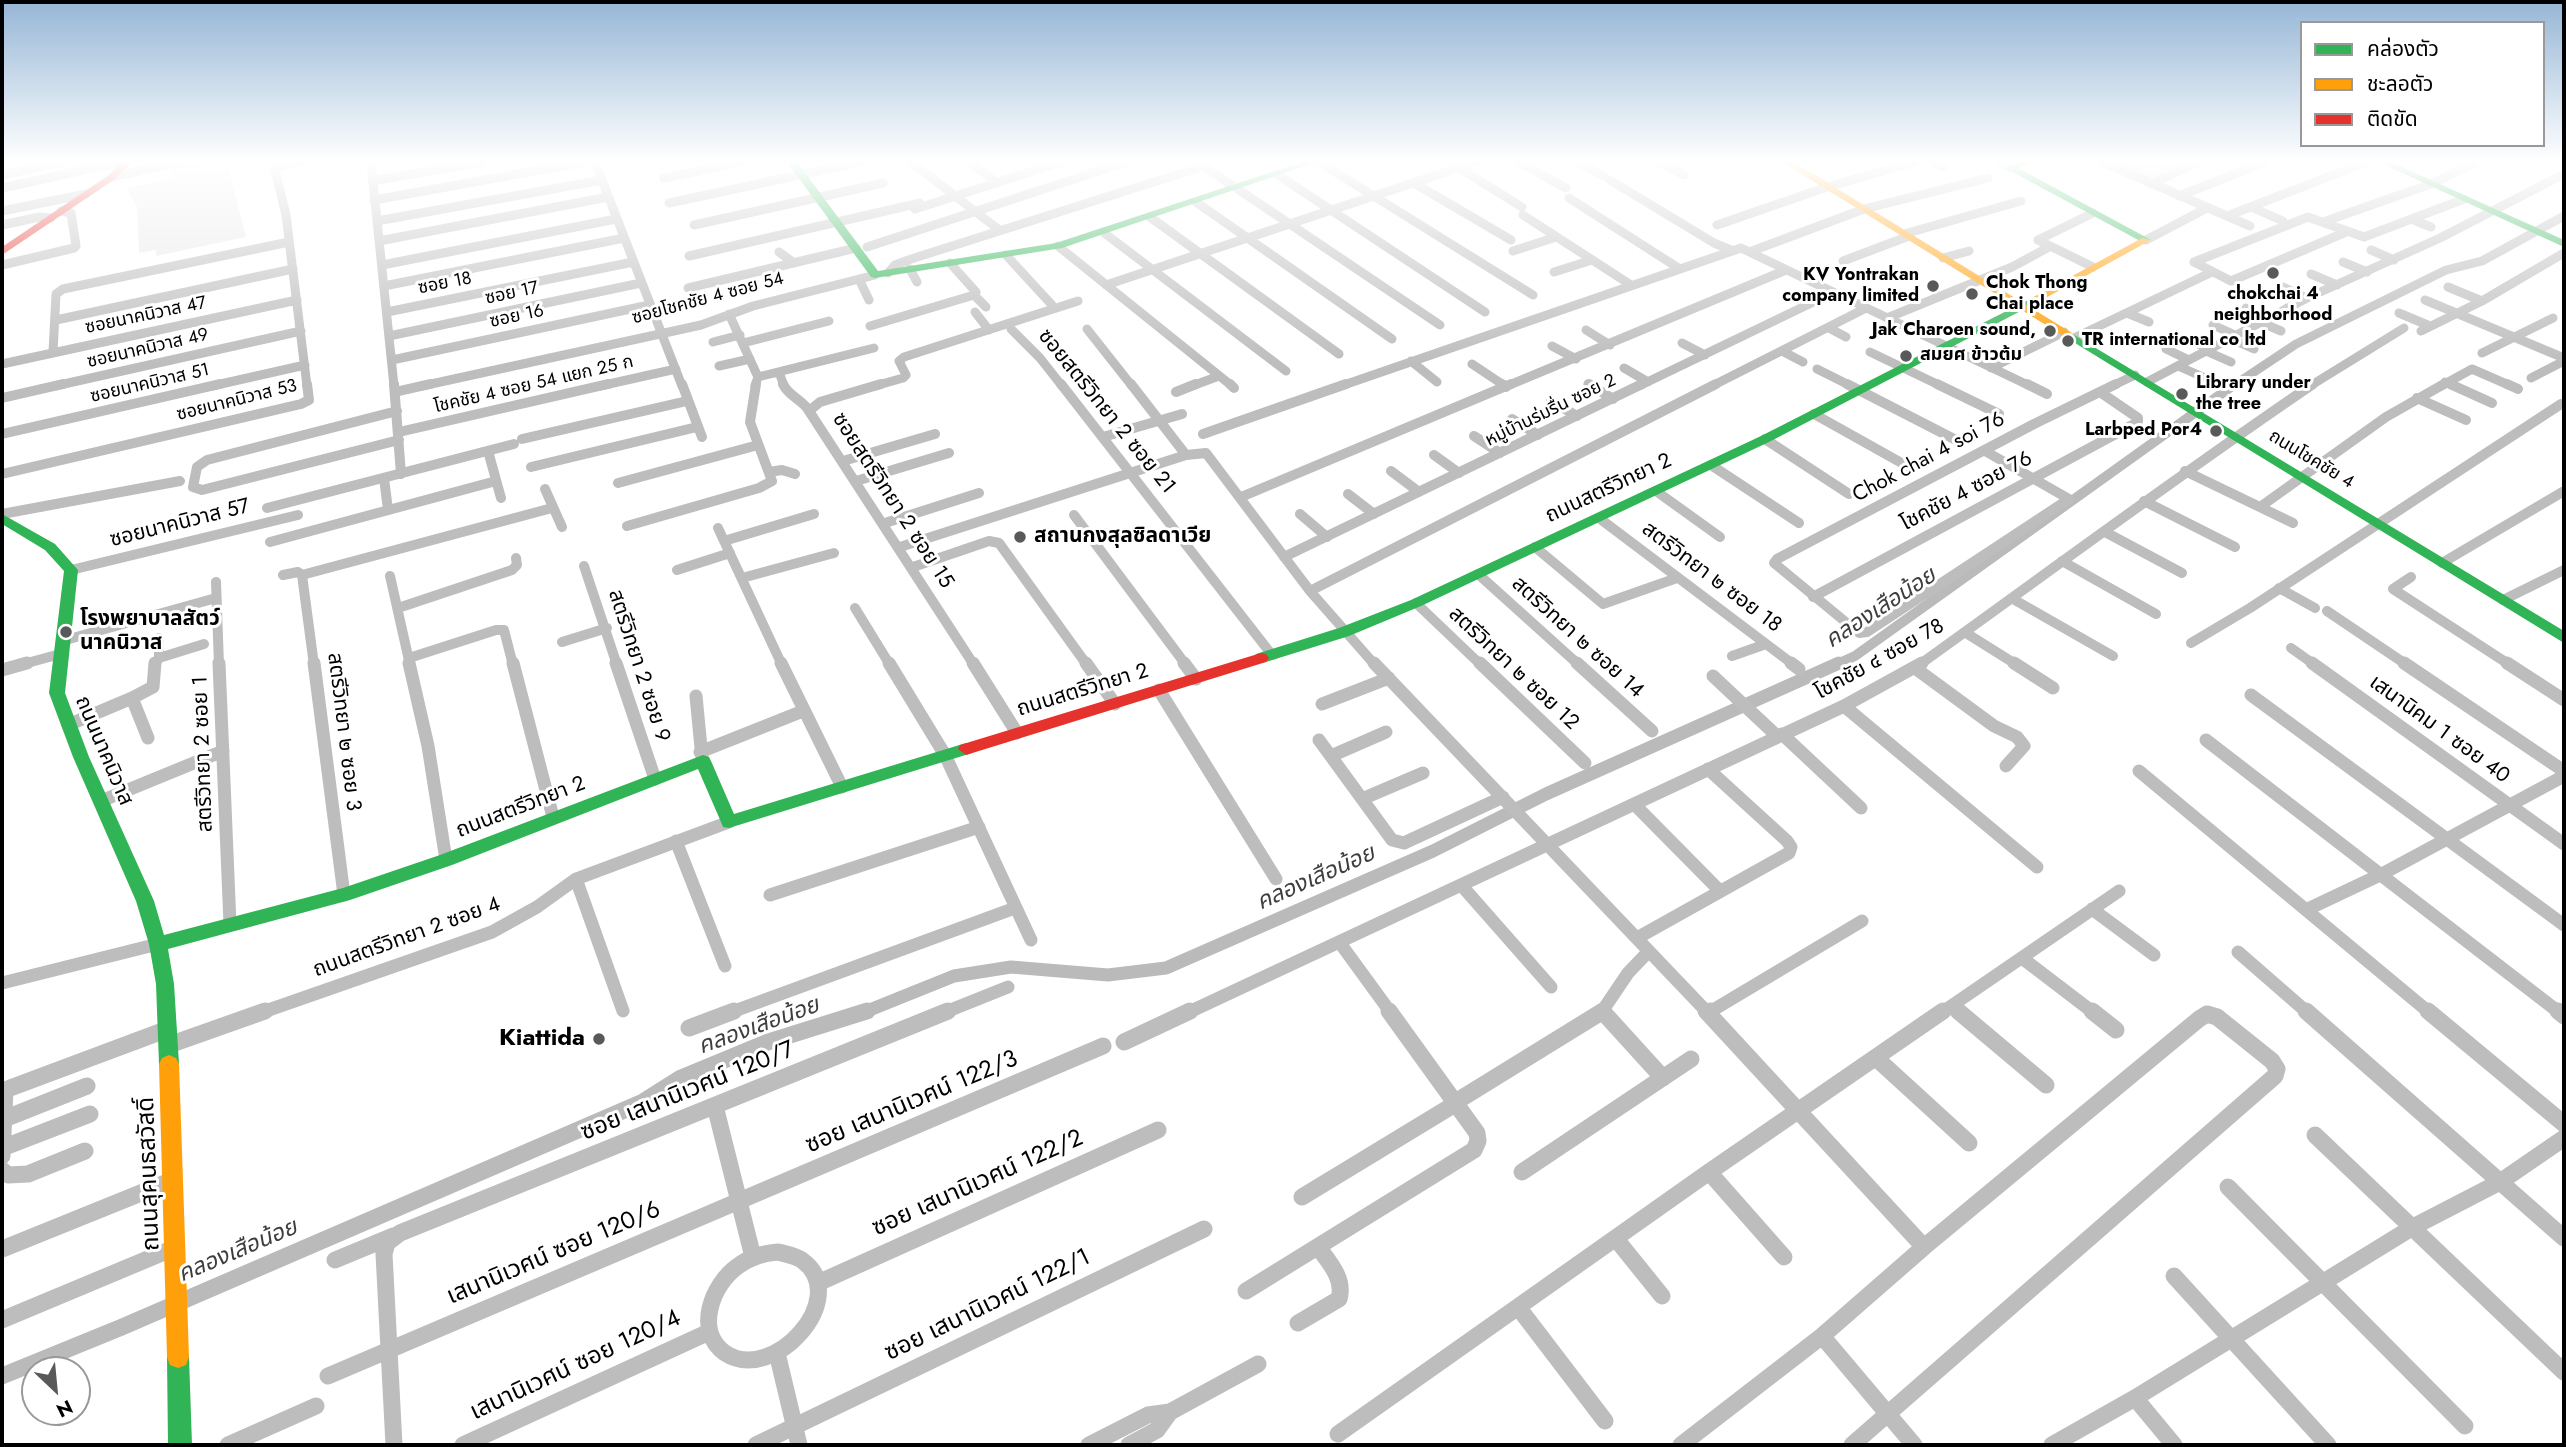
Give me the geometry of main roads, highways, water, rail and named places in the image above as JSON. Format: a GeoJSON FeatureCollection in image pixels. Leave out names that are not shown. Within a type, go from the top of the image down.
{"type":"FeatureCollection","features":[{"type":"Feature","properties":{"kind":"waterway","name":"คลองเสือน้อย"},"geometry":{"type":"LineString","coordinates":[[2233,386],[2296,344],[2446,270],[2482,261],[2539,230]]}},
{"type":"Feature","properties":{"kind":"waterway","name":"คลองเสือน้อย"},"geometry":{"type":"LineString","coordinates":[[1835,665],[1855,656],[2235,384]]}},
{"type":"Feature","properties":{"kind":"waterway","name":"คลองเสือน้อย"},"geometry":{"type":"LineString","coordinates":[[867,1011],[954,976],[1011,967],[1108,975],[1166,968],[1433,851],[1546,794],[1839,663]]}},
{"type":"Feature","properties":{"kind":"waterway","name":"คลองเสือน้อย"},"geometry":{"type":"LineString","coordinates":[[2,1376],[122,1327],[643,1102],[681,1078],[768,1042],[867,1011]]}},
{"type":"Feature","properties":{"kind":"waterway","name":"คลองเสือน้อย"},"geometry":{"type":"LineString","coordinates":[[862,1013],[867,1011]]}},
{"type":"Feature","properties":{"kind":"place","name":"chokchai 4 neighborhood"},"geometry":{"type":"Point","coordinates":[2273,273]}},
{"type":"Feature","properties":{"kind":"place","name":"KV Yontrakan company limited"},"geometry":{"type":"Point","coordinates":[1933,286]}},
{"type":"Feature","properties":{"kind":"place","name":"Chok Thong Chai place"},"geometry":{"type":"Point","coordinates":[1972,294]}},
{"type":"Feature","properties":{"kind":"place","name":"Jak Charoen sound,"},"geometry":{"type":"Point","coordinates":[2050,331]}},
{"type":"Feature","properties":{"kind":"place","name":"TR international co ltd"},"geometry":{"type":"Point","coordinates":[2068,341]}},
{"type":"Feature","properties":{"kind":"place","name":"สมยศ ข้าวต้ม"},"geometry":{"type":"Point","coordinates":[1906,356]}},
{"type":"Feature","properties":{"kind":"place","name":"Library under the tree"},"geometry":{"type":"Point","coordinates":[2182,394]}},
{"type":"Feature","properties":{"kind":"place","name":"Larbped Por4"},"geometry":{"type":"Point","coordinates":[2216,431]}},
{"type":"Feature","properties":{"kind":"place","name":"สถานกงสุลซิลดาเวีย"},"geometry":{"type":"Point","coordinates":[1020,537]}},
{"type":"Feature","properties":{"kind":"place","name":"โรงพยาบาลสัตว์ นาคนิวาส"},"geometry":{"type":"Point","coordinates":[66,632]}},
{"type":"Feature","properties":{"kind":"place","name":"Kiattida"},"geometry":{"type":"Point","coordinates":[599,1039]}}]}
